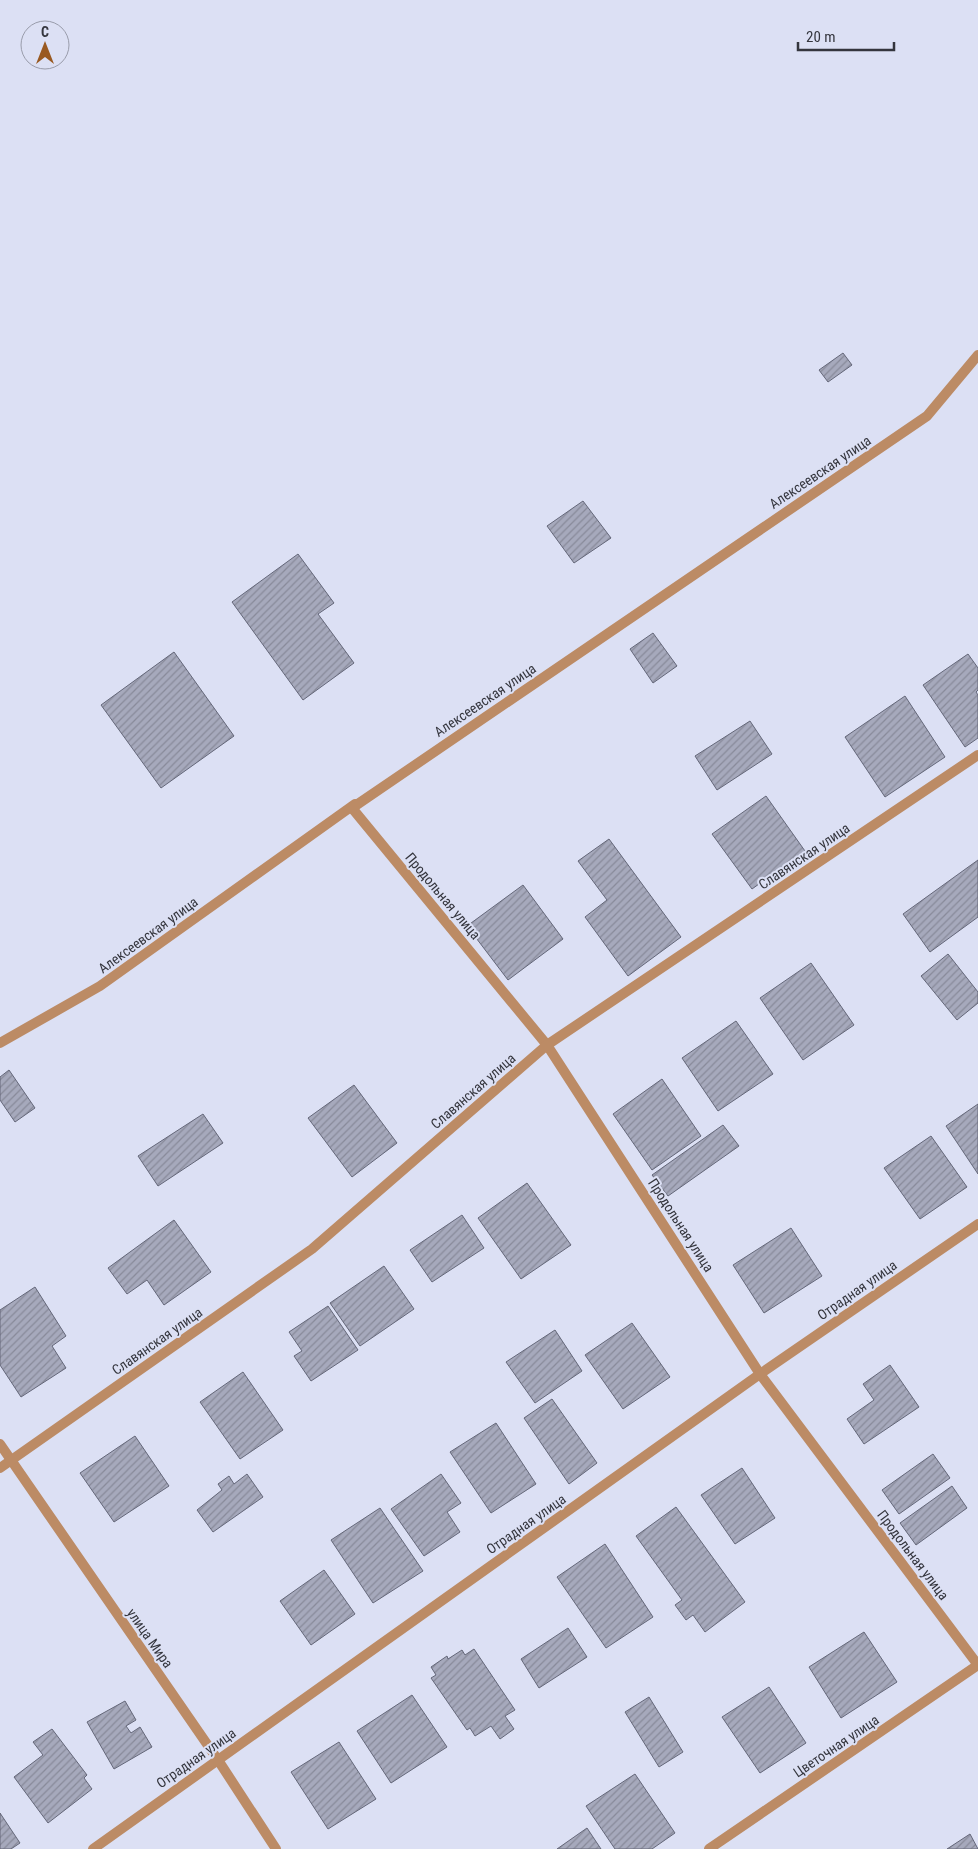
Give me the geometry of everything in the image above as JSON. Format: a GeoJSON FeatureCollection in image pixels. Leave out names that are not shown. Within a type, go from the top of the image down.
{"type":"FeatureCollection","features":[{"type":"Feature","properties":{"kind":"street","name":"Алексеевская улица"},"geometry":{"type":"LineString","coordinates":[[352,808],[927,416],[978,355]]}},
{"type":"Feature","properties":{"kind":"street","name":"Славянская улица"},"geometry":{"type":"LineString","coordinates":[[0,1468],[312,1249],[547,1044],[978,755]]}},
{"type":"Feature","properties":{"kind":"street","name":"Алексеевская улица"},"geometry":{"type":"LineString","coordinates":[[0,1043],[100,986],[355,804],[352,808]]}},
{"type":"Feature","properties":{"kind":"street","name":"Продольная улица"},"geometry":{"type":"LineString","coordinates":[[352,808],[547,1044],[760,1374],[978,1665]]}},
{"type":"Feature","properties":{"kind":"street","name":"Отрадная улица"},"geometry":{"type":"LineString","coordinates":[[92,1849],[760,1374],[978,1224]]}},
{"type":"Feature","properties":{"kind":"street","name":"улица Мира"},"geometry":{"type":"LineString","coordinates":[[0,1444],[218,1760],[276,1849]]}},
{"type":"Feature","properties":{"kind":"street","name":"Цветочная улица"},"geometry":{"type":"LineString","coordinates":[[709,1849],[978,1665]]}},
{"type":"Feature","properties":{"kind":"building"},"geometry":{"type":"Polygon","coordinates":[[[843,353],[852,365],[828,382],[819,370],[843,353]]]}},
{"type":"Feature","properties":{"kind":"building"},"geometry":{"type":"Polygon","coordinates":[[[583,501],[611,538],[574,563],[547,526],[583,501]]]}},
{"type":"Feature","properties":{"kind":"building"},"geometry":{"type":"Polygon","coordinates":[[[298,554],[334,603],[318,614],[354,663],[303,700],[232,602],[298,554]]]}},
{"type":"Feature","properties":{"kind":"building"},"geometry":{"type":"Polygon","coordinates":[[[653,633],[677,666],[653,683],[630,649],[653,633]]]}},
{"type":"Feature","properties":{"kind":"building"},"geometry":{"type":"Polygon","coordinates":[[[174,652],[234,736],[161,788],[101,705],[174,652]]]}},
{"type":"Feature","properties":{"kind":"building"},"geometry":{"type":"Polygon","coordinates":[[[968,654],[978,668],[978,690],[976,692],[978,695],[978,738],[965,747],[923,685],[968,654]]]}},
{"type":"Feature","properties":{"kind":"building"},"geometry":{"type":"Polygon","coordinates":[[[905,696],[945,757],[885,797],[845,737],[905,696]]]}},
{"type":"Feature","properties":{"kind":"building"},"geometry":{"type":"Polygon","coordinates":[[[750,721],[772,754],[717,790],[695,756],[750,721]]]}},
{"type":"Feature","properties":{"kind":"building"},"geometry":{"type":"Polygon","coordinates":[[[766,796],[805,851],[752,889],[712,834],[766,796]]]}},
{"type":"Feature","properties":{"kind":"building"},"geometry":{"type":"Polygon","coordinates":[[[609,839],[681,937],[628,976],[585,917],[607,900],[578,861],[609,839]]]}},
{"type":"Feature","properties":{"kind":"building"},"geometry":{"type":"Polygon","coordinates":[[[978,860],[978,917],[930,952],[903,914],[978,860]]]}},
{"type":"Feature","properties":{"kind":"building"},"geometry":{"type":"Polygon","coordinates":[[[523,885],[563,939],[508,980],[467,926],[523,885]]]}},
{"type":"Feature","properties":{"kind":"building"},"geometry":{"type":"Polygon","coordinates":[[[948,954],[978,992],[978,1003],[957,1020],[921,976],[948,954]]]}},
{"type":"Feature","properties":{"kind":"building"},"geometry":{"type":"Polygon","coordinates":[[[811,963],[854,1025],[803,1060],[760,998],[811,963]]]}},
{"type":"Feature","properties":{"kind":"building"},"geometry":{"type":"Polygon","coordinates":[[[736,1021],[773,1074],[718,1111],[682,1058],[736,1021]]]}},
{"type":"Feature","properties":{"kind":"building"},"geometry":{"type":"Polygon","coordinates":[[[9,1070],[35,1108],[15,1122],[0,1100],[0,1077],[9,1070]]]}},
{"type":"Feature","properties":{"kind":"building"},"geometry":{"type":"Polygon","coordinates":[[[662,1079],[701,1136],[652,1170],[613,1114],[662,1079]]]}},
{"type":"Feature","properties":{"kind":"building"},"geometry":{"type":"Polygon","coordinates":[[[354,1085],[397,1143],[352,1177],[308,1118],[354,1085]]]}},
{"type":"Feature","properties":{"kind":"building"},"geometry":{"type":"Polygon","coordinates":[[[978,1104],[978,1174],[946,1126],[978,1104]]]}},
{"type":"Feature","properties":{"kind":"building"},"geometry":{"type":"Polygon","coordinates":[[[203,1114],[223,1143],[158,1186],[138,1156],[203,1114]]]}},
{"type":"Feature","properties":{"kind":"building"},"geometry":{"type":"Polygon","coordinates":[[[723,1125],[739,1146],[668,1196],[652,1175],[723,1125]]]}},
{"type":"Feature","properties":{"kind":"building"},"geometry":{"type":"Polygon","coordinates":[[[931,1136],[967,1187],[920,1219],[884,1168],[931,1136]]]}},
{"type":"Feature","properties":{"kind":"building"},"geometry":{"type":"Polygon","coordinates":[[[527,1183],[571,1245],[521,1279],[478,1218],[527,1183]]]}},
{"type":"Feature","properties":{"kind":"building"},"geometry":{"type":"Polygon","coordinates":[[[462,1215],[484,1248],[432,1282],[410,1250],[462,1215]]]}},
{"type":"Feature","properties":{"kind":"building"},"geometry":{"type":"Polygon","coordinates":[[[174,1220],[211,1272],[164,1305],[147,1280],[127,1294],[108,1268],[174,1220]]]}},
{"type":"Feature","properties":{"kind":"building"},"geometry":{"type":"Polygon","coordinates":[[[791,1228],[822,1276],[764,1313],[733,1265],[791,1228]]]}},
{"type":"Feature","properties":{"kind":"building"},"geometry":{"type":"Polygon","coordinates":[[[384,1266],[414,1309],[360,1346],[330,1303],[384,1266]]]}},
{"type":"Feature","properties":{"kind":"building"},"geometry":{"type":"Polygon","coordinates":[[[35,1287],[66,1336],[52,1346],[66,1368],[21,1397],[0,1365],[0,1310],[35,1287]]]}},
{"type":"Feature","properties":{"kind":"building"},"geometry":{"type":"Polygon","coordinates":[[[328,1306],[358,1350],[311,1381],[294,1356],[302,1351],[289,1332],[328,1306]]]}},
{"type":"Feature","properties":{"kind":"building"},"geometry":{"type":"Polygon","coordinates":[[[632,1323],[670,1377],[623,1409],[585,1355],[632,1323]]]}},
{"type":"Feature","properties":{"kind":"building"},"geometry":{"type":"Polygon","coordinates":[[[555,1330],[582,1371],[535,1403],[506,1362],[555,1330]]]}},
{"type":"Feature","properties":{"kind":"building"},"geometry":{"type":"Polygon","coordinates":[[[890,1365],[919,1407],[864,1444],[847,1419],[874,1400],[863,1384],[890,1365]]]}},
{"type":"Feature","properties":{"kind":"building"},"geometry":{"type":"Polygon","coordinates":[[[243,1372],[283,1430],[240,1459],[200,1402],[243,1372]]]}},
{"type":"Feature","properties":{"kind":"building"},"geometry":{"type":"Polygon","coordinates":[[[552,1399],[597,1463],[569,1484],[524,1418],[552,1399]]]}},
{"type":"Feature","properties":{"kind":"building"},"geometry":{"type":"Polygon","coordinates":[[[496,1423],[536,1484],[491,1513],[450,1452],[496,1423]]]}},
{"type":"Feature","properties":{"kind":"building"},"geometry":{"type":"Polygon","coordinates":[[[135,1436],[169,1486],[114,1522],[80,1473],[135,1436]]]}},
{"type":"Feature","properties":{"kind":"building"},"geometry":{"type":"Polygon","coordinates":[[[933,1454],[950,1478],[899,1514],[882,1490],[933,1454]]]}},
{"type":"Feature","properties":{"kind":"building"},"geometry":{"type":"Polygon","coordinates":[[[742,1468],[775,1518],[735,1544],[701,1495],[742,1468]]]}},
{"type":"Feature","properties":{"kind":"building"},"geometry":{"type":"Polygon","coordinates":[[[247,1474],[263,1497],[213,1532],[197,1510],[222,1490],[218,1484],[229,1476],[234,1484],[247,1474]]]}},
{"type":"Feature","properties":{"kind":"building"},"geometry":{"type":"Polygon","coordinates":[[[441,1474],[461,1503],[447,1512],[460,1532],[424,1556],[391,1509],[441,1474]]]}},
{"type":"Feature","properties":{"kind":"building"},"geometry":{"type":"Polygon","coordinates":[[[952,1486],[967,1508],[916,1545],[900,1523],[952,1486]]]}},
{"type":"Feature","properties":{"kind":"building"},"geometry":{"type":"Polygon","coordinates":[[[676,1507],[745,1602],[705,1632],[693,1615],[686,1620],[675,1605],[682,1600],[636,1536],[676,1507]]]}},
{"type":"Feature","properties":{"kind":"building"},"geometry":{"type":"Polygon","coordinates":[[[380,1508],[423,1571],[373,1603],[331,1540],[380,1508]]]}},
{"type":"Feature","properties":{"kind":"building"},"geometry":{"type":"Polygon","coordinates":[[[605,1544],[653,1617],[606,1648],[557,1577],[605,1544]]]}},
{"type":"Feature","properties":{"kind":"building"},"geometry":{"type":"Polygon","coordinates":[[[324,1570],[355,1614],[311,1645],[280,1601],[324,1570]]]}},
{"type":"Feature","properties":{"kind":"building"},"geometry":{"type":"Polygon","coordinates":[[[568,1628],[587,1657],[539,1688],[521,1659],[568,1628]]]}},
{"type":"Feature","properties":{"kind":"building"},"geometry":{"type":"Polygon","coordinates":[[[864,1632],[897,1682],[841,1718],[809,1667],[864,1632]]]}},
{"type":"Feature","properties":{"kind":"building"},"geometry":{"type":"Polygon","coordinates":[[[474,1649],[515,1710],[505,1716],[514,1729],[500,1739],[491,1726],[475,1736],[470,1728],[467,1730],[431,1678],[436,1675],[431,1667],[447,1656],[448,1659],[462,1650],[465,1655],[474,1649]]]}},
{"type":"Feature","properties":{"kind":"building"},"geometry":{"type":"Polygon","coordinates":[[[769,1687],[806,1743],[760,1773],[722,1717],[769,1687]]]}},
{"type":"Feature","properties":{"kind":"building"},"geometry":{"type":"Polygon","coordinates":[[[412,1695],[447,1747],[391,1783],[357,1731],[412,1695]]]}},
{"type":"Feature","properties":{"kind":"building"},"geometry":{"type":"Polygon","coordinates":[[[649,1697],[683,1752],[659,1767],[625,1712],[649,1697]]]}},
{"type":"Feature","properties":{"kind":"building"},"geometry":{"type":"Polygon","coordinates":[[[125,1701],[136,1720],[126,1726],[131,1733],[140,1727],[152,1747],[114,1769],[87,1722],[125,1701]]]}},
{"type":"Feature","properties":{"kind":"building"},"geometry":{"type":"Polygon","coordinates":[[[52,1729],[87,1775],[84,1778],[92,1789],[48,1823],[14,1777],[43,1755],[33,1742],[52,1729]]]}},
{"type":"Feature","properties":{"kind":"building"},"geometry":{"type":"Polygon","coordinates":[[[339,1742],[376,1799],[328,1829],[291,1772],[339,1742]]]}},
{"type":"Feature","properties":{"kind":"building"},"geometry":{"type":"Polygon","coordinates":[[[635,1774],[675,1833],[652,1849],[615,1849],[586,1806],[635,1774]]]}},
{"type":"Feature","properties":{"kind":"building"},"geometry":{"type":"Polygon","coordinates":[[[0,1813],[20,1843],[11,1849],[0,1849],[0,1813]]]}},
{"type":"Feature","properties":{"kind":"building"},"geometry":{"type":"Polygon","coordinates":[[[587,1828],[601,1849],[557,1849],[587,1828]]]}},
{"type":"Feature","properties":{"kind":"building"},"geometry":{"type":"Polygon","coordinates":[[[970,1834],[978,1849],[947,1849],[970,1834]]]}}]}
